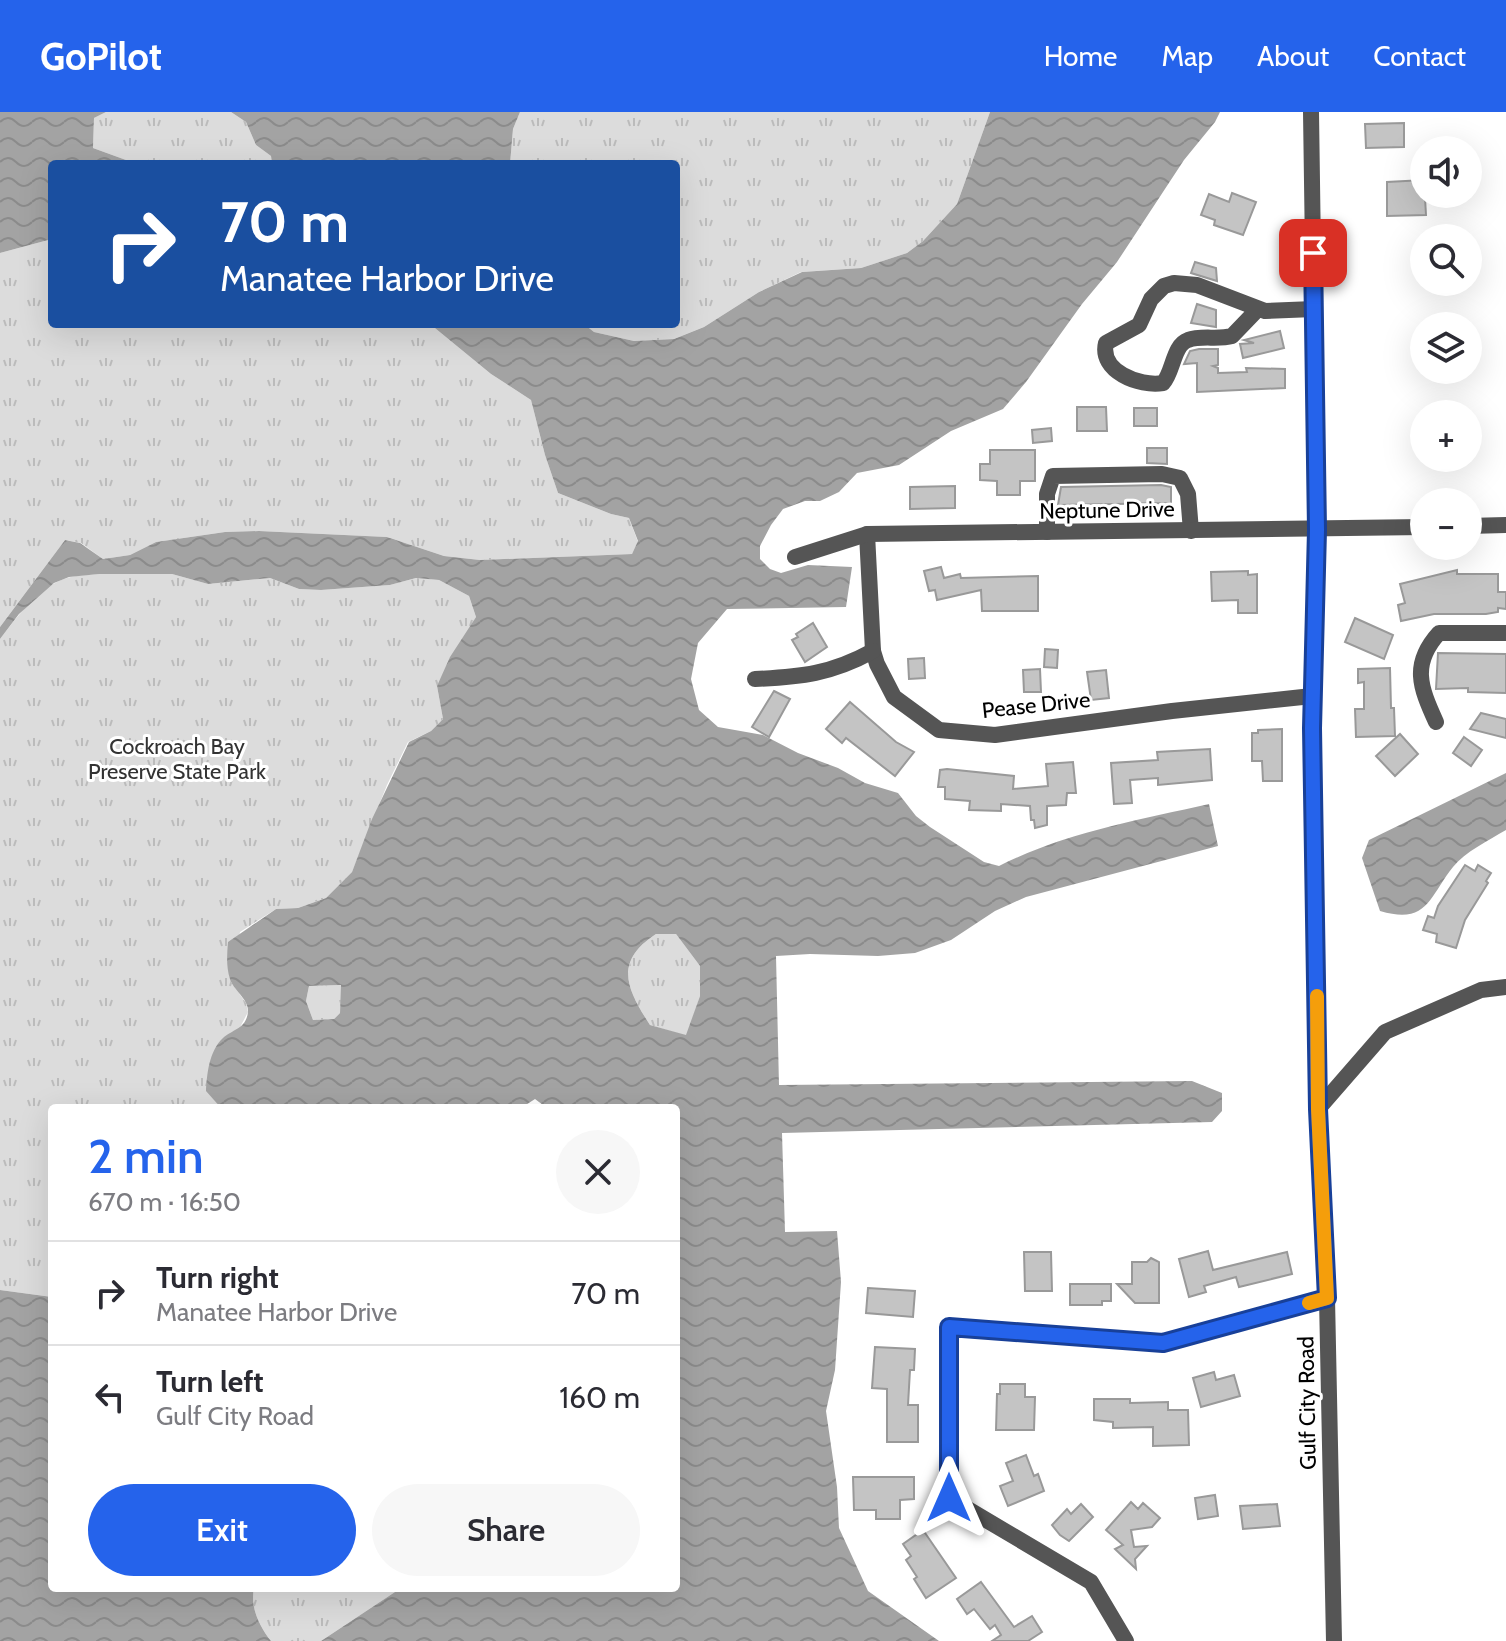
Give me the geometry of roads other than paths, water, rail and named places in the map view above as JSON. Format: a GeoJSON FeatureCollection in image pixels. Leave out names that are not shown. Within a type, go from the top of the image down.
{"type":"FeatureCollection","features":[{"type":"Feature","properties":{"kind":"street","name":"Gulf City Road"},"geometry":{"type":"LineString","coordinates":[[1311,112],[1317,530],[1312,696],[1318,1109],[1327,1298],[1334,1641]]}},
{"type":"Feature","properties":{"kind":"street"},"geometry":{"type":"LineString","coordinates":[[1258,309],[1232,336],[1187,340],[1180,345],[1171,371],[1163,383],[1157,385],[1137,380],[1112,369],[1106,360],[1106,343],[1139,325],[1151,299],[1164,286],[1174,283],[1197,285],[1258,309],[1314,309]]}},
{"type":"Feature","properties":{"kind":"street"},"geometry":{"type":"LineString","coordinates":[[1047,532],[1047,494],[1053,476],[1149,474],[1180,478],[1188,494],[1191,531]]}},
{"type":"Feature","properties":{"kind":"street"},"geometry":{"type":"LineString","coordinates":[[1482,526],[1506,525]]}},
{"type":"Feature","properties":{"kind":"street","name":"Neptune Drive"},"geometry":{"type":"LineString","coordinates":[[795,557],[867,534],[1410,527]]}},
{"type":"Feature","properties":{"kind":"street","name":"Pease Drive"},"geometry":{"type":"LineString","coordinates":[[867,534],[873,651],[894,697],[939,730],[995,735],[1312,696]]}},
{"type":"Feature","properties":{"kind":"street"},"geometry":{"type":"LineString","coordinates":[[1436,722],[1423,693],[1421,669],[1425,649],[1439,633],[1506,633]]}},
{"type":"Feature","properties":{"kind":"street"},"geometry":{"type":"LineString","coordinates":[[755,679],[828,673],[873,651]]}},
{"type":"Feature","properties":{"kind":"street"},"geometry":{"type":"LineString","coordinates":[[1318,1109],[1385,1032],[1481,990],[1506,987]]}},
{"type":"Feature","properties":{"kind":"street"},"geometry":{"type":"LineString","coordinates":[[1126,1641],[1091,1582],[949,1498],[949,1327],[1163,1343],[1327,1298]]}},
{"type":"Feature","properties":{"kind":"water"},"geometry":{"type":"Polygon","coordinates":[[[0,112],[106,112],[94,118],[93,148],[126,160],[48,160],[48,240],[0,253],[0,112]]]}},
{"type":"Feature","properties":{"kind":"water"},"geometry":{"type":"Polygon","coordinates":[[[231,112],[520,112],[513,129],[510,160],[272,160],[271,156],[256,145],[246,122],[231,112]]]}},
{"type":"Feature","properties":{"kind":"water"},"geometry":{"type":"Polygon","coordinates":[[[990,112],[1220,112],[1184,160],[1117,262],[1003,409],[951,431],[899,465],[857,473],[839,492],[820,501],[805,501],[783,509],[760,546],[760,559],[770,569],[781,573],[808,565],[852,567],[846,607],[727,609],[698,643],[691,679],[699,710],[718,727],[763,735],[865,783],[898,793],[916,816],[930,827],[984,862],[999,866],[1075,836],[1209,804],[1218,846],[1026,897],[995,911],[951,940],[915,953],[776,956],[779,1085],[1192,1081],[1222,1093],[1222,1111],[1212,1122],[782,1133],[785,1232],[837,1231],[841,1282],[835,1370],[826,1411],[837,1487],[839,1528],[868,1591],[939,1641],[321,1641],[395,1592],[680,1592],[680,1104],[542,1104],[535,1099],[527,1104],[217,1104],[206,1091],[208,1070],[218,1043],[242,1025],[248,1012],[246,1003],[230,979],[228,942],[276,909],[298,908],[326,898],[352,872],[372,819],[409,742],[431,731],[443,719],[437,686],[450,657],[476,617],[469,596],[439,580],[416,578],[390,585],[321,590],[299,589],[270,578],[208,584],[172,574],[99,574],[69,577],[54,583],[19,614],[0,639],[0,627],[65,540],[80,543],[103,559],[130,555],[156,542],[225,532],[259,531],[387,537],[444,556],[480,560],[632,554],[638,541],[629,518],[558,493],[531,400],[491,374],[435,328],[589,328],[594,332],[634,341],[674,339],[704,327],[759,292],[802,272],[861,268],[907,253],[923,241],[957,204],[990,112]],[[656,934],[642,944],[629,966],[628,976],[635,1000],[650,1025],[686,1035],[700,996],[700,966],[676,934],[656,934]],[[341,985],[309,986],[306,1001],[313,1020],[334,1019],[340,1013],[341,985]]]}},
{"type":"Feature","properties":{"kind":"water"},"geometry":{"type":"Polygon","coordinates":[[[1506,773],[1506,830],[1458,862],[1426,906],[1408,914],[1380,911],[1362,858],[1369,840],[1506,773]]]}},
{"type":"Feature","properties":{"kind":"water"},"geometry":{"type":"Polygon","coordinates":[[[0,1290],[48,1296],[48,1592],[254,1592],[256,1616],[271,1641],[0,1641],[0,1290]]]}},
{"type":"Feature","properties":{"kind":"park label","name":"Cockroach Bay Preserve State Park"},"geometry":{"type":"Point","coordinates":[177,758]}}]}
